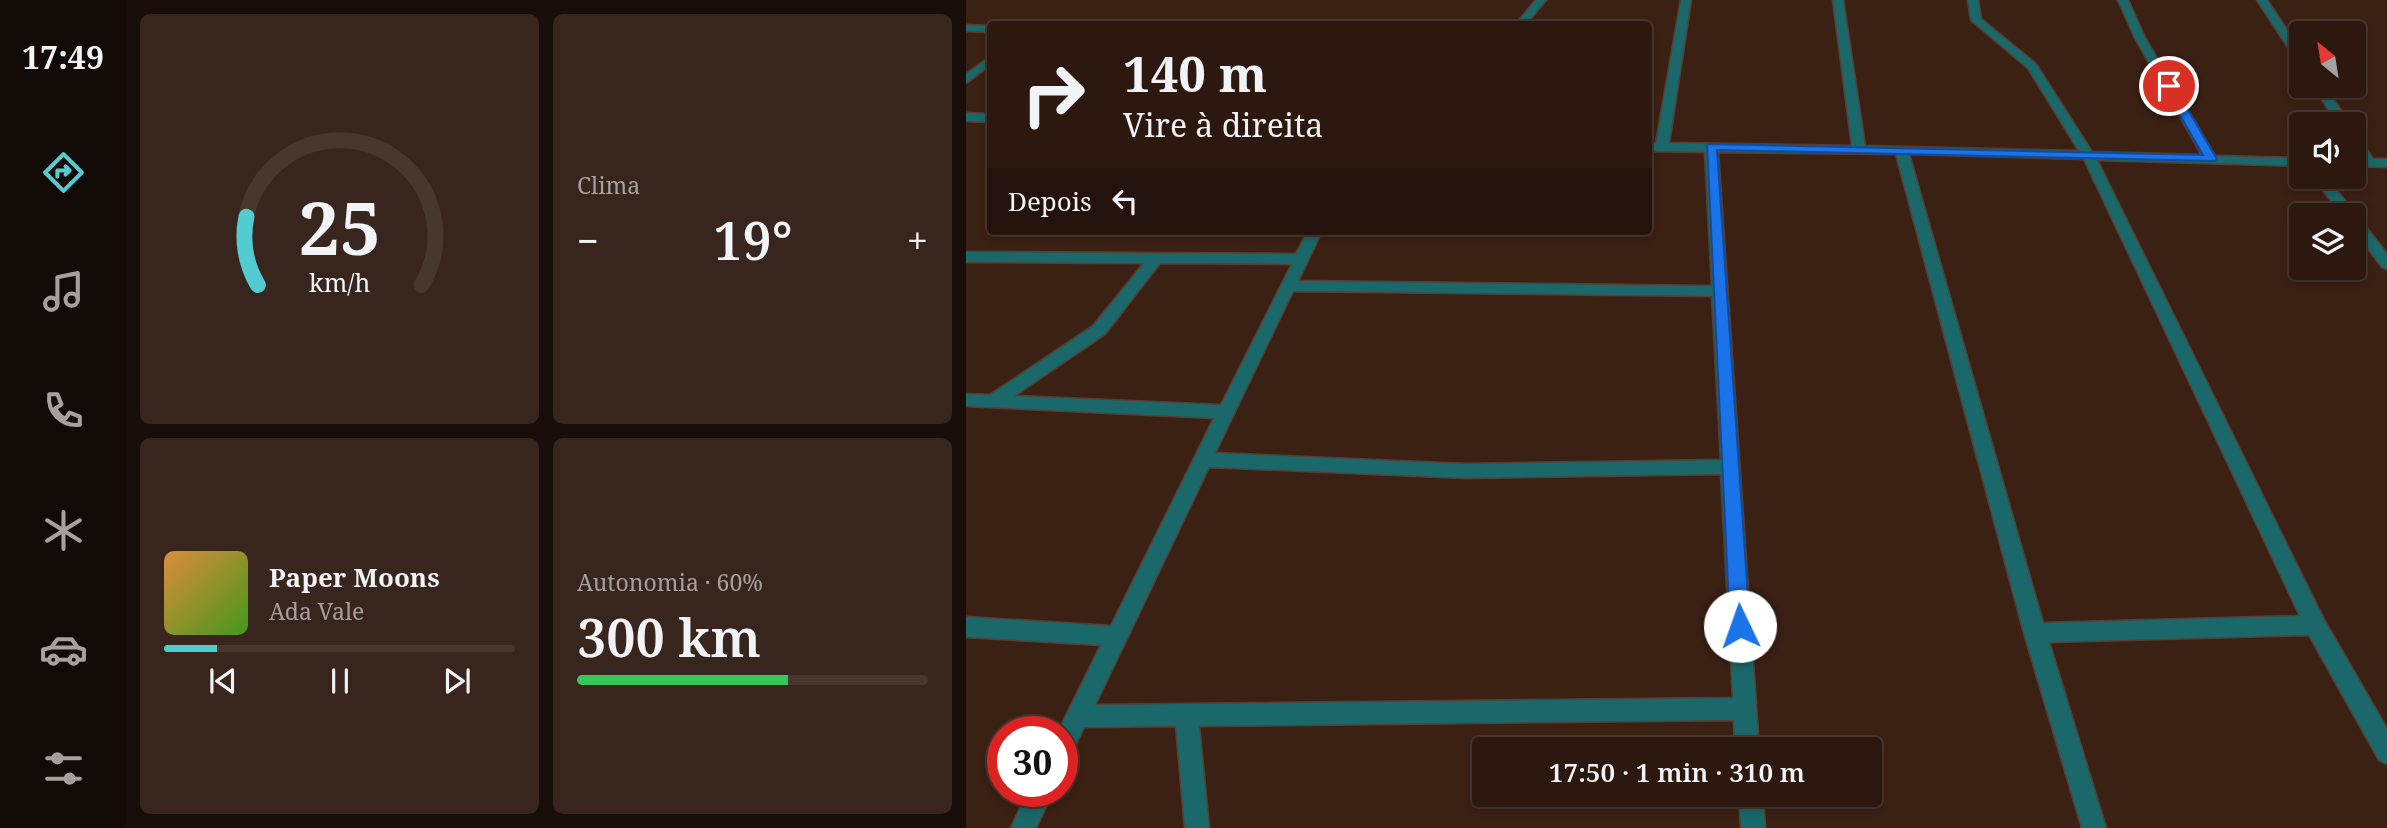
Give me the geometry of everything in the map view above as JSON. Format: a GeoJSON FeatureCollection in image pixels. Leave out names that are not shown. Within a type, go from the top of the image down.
{"type":"FeatureCollection","features":[{"type":"Feature","properties":{"kind":"street"},"geometry":{"type":"LineString","coordinates":[[1524,21],[1541,0]]}},
{"type":"Feature","properties":{"kind":"street"},"geometry":{"type":"LineString","coordinates":[[1686,0],[1655,147],[1859,149],[2289,162]]}},
{"type":"Feature","properties":{"kind":"street"},"geometry":{"type":"LineString","coordinates":[[1838,0],[1859,149]]}},
{"type":"Feature","properties":{"kind":"street"},"geometry":{"type":"LineString","coordinates":[[1973,0],[1976,20],[2032,66],[2088,155],[2315,625],[2387,752]]}},
{"type":"Feature","properties":{"kind":"street"},"geometry":{"type":"LineString","coordinates":[[2123,0],[2140,38],[2211,159]]}},
{"type":"Feature","properties":{"kind":"street"},"geometry":{"type":"LineString","coordinates":[[2262,0],[2289,42]]}},
{"type":"Feature","properties":{"kind":"street"},"geometry":{"type":"LineString","coordinates":[[966,28],[987,29]]}},
{"type":"Feature","properties":{"kind":"street"},"geometry":{"type":"LineString","coordinates":[[966,80],[987,62]]}},
{"type":"Feature","properties":{"kind":"street"},"geometry":{"type":"LineString","coordinates":[[966,117],[987,118]]}},
{"type":"Feature","properties":{"kind":"street"},"geometry":{"type":"LineString","coordinates":[[1711,147],[1746,737]]}},
{"type":"Feature","properties":{"kind":"street"},"geometry":{"type":"LineString","coordinates":[[1900,150],[2035,633],[2094,828]]}},
{"type":"Feature","properties":{"kind":"street"},"geometry":{"type":"LineString","coordinates":[[2366,157],[2370,163]]}},
{"type":"Feature","properties":{"kind":"street"},"geometry":{"type":"LineString","coordinates":[[2366,163],[2387,163]]}},
{"type":"Feature","properties":{"kind":"street"},"geometry":{"type":"LineString","coordinates":[[2328,189],[2340,203]]}},
{"type":"Feature","properties":{"kind":"street"},"geometry":{"type":"LineString","coordinates":[[1313,235],[1298,259],[1078,716],[1743,709]]}},
{"type":"Feature","properties":{"kind":"street"},"geometry":{"type":"LineString","coordinates":[[2366,237],[2387,264]]}},
{"type":"Feature","properties":{"kind":"street"},"geometry":{"type":"LineString","coordinates":[[966,257],[1298,259]]}},
{"type":"Feature","properties":{"kind":"street"},"geometry":{"type":"LineString","coordinates":[[994,401],[1099,330],[1154,260]]}},
{"type":"Feature","properties":{"kind":"street"},"geometry":{"type":"LineString","coordinates":[[1287,286],[1719,292]]}},
{"type":"Feature","properties":{"kind":"street"},"geometry":{"type":"LineString","coordinates":[[966,400],[1225,412]]}},
{"type":"Feature","properties":{"kind":"street"},"geometry":{"type":"LineString","coordinates":[[1202,460],[1466,471],[1730,467]]}},
{"type":"Feature","properties":{"kind":"street"},"geometry":{"type":"LineString","coordinates":[[2035,633],[2315,625]]}},
{"type":"Feature","properties":{"kind":"street"},"geometry":{"type":"LineString","coordinates":[[966,627],[1117,636]]}},
{"type":"Feature","properties":{"kind":"street"},"geometry":{"type":"LineString","coordinates":[[1186,714],[1197,828]]}},
{"type":"Feature","properties":{"kind":"street"},"geometry":{"type":"LineString","coordinates":[[1023,828],[1033,807]]}},
{"type":"Feature","properties":{"kind":"street"},"geometry":{"type":"LineString","coordinates":[[1752,807],[1754,828]]}},
{"type":"Feature","properties":{"kind":"route"},"geometry":{"type":"LineString","coordinates":[[1740,626],[1711,147],[2211,159],[2169,86]]}}]}
